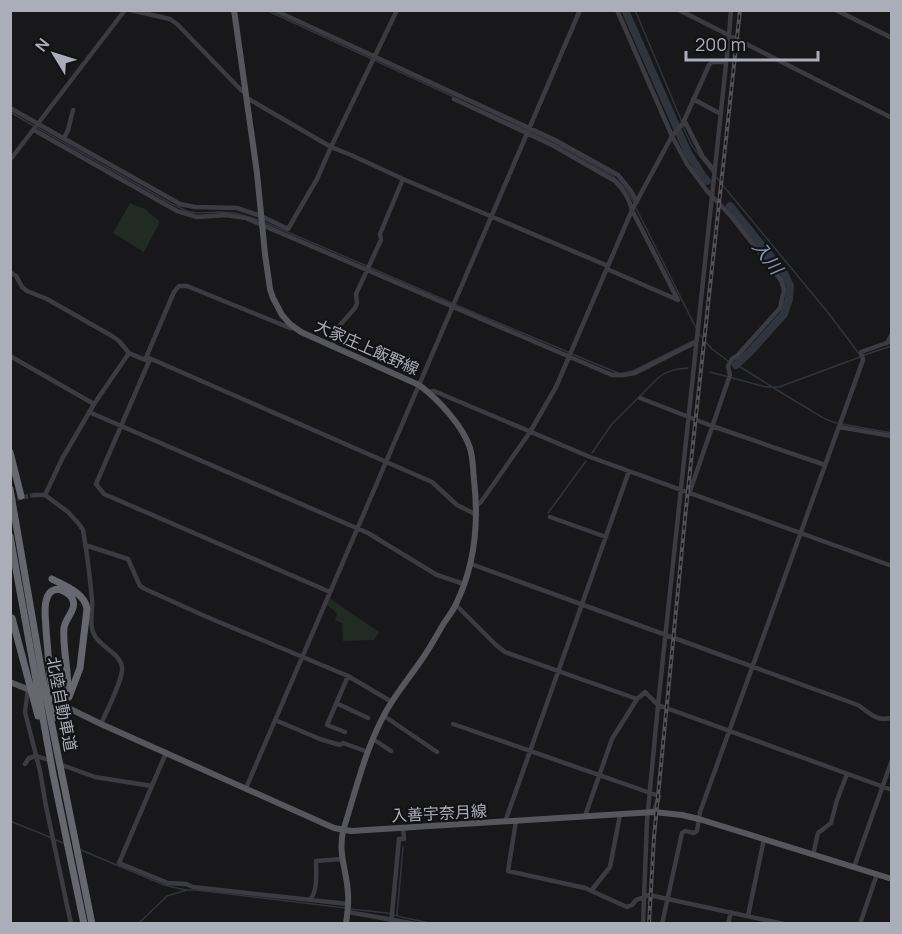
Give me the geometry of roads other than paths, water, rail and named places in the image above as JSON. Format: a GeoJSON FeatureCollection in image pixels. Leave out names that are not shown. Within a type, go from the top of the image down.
{"type":"FeatureCollection","features":[{"type":"Feature","properties":{"kind":"highway"},"geometry":{"type":"LineString","coordinates":[[10,452],[21,496]]}},
{"type":"Feature","properties":{"kind":"highway","name":"北陸自動車道"},"geometry":{"type":"LineString","coordinates":[[10,489],[62,776],[92,924]]}},
{"type":"Feature","properties":{"kind":"highway","name":"北陸自動車道"},"geometry":{"type":"LineString","coordinates":[[10,536],[32,687],[53,774],[84,924]]}},
{"type":"Feature","properties":{"kind":"highway"},"geometry":{"type":"LineString","coordinates":[[54,575],[60,584],[84,598],[87,609],[80,668],[64,706]]}},
{"type":"Feature","properties":{"kind":"highway"},"geometry":{"type":"LineString","coordinates":[[48,692],[45,603],[51,591],[57,589],[70,595],[74,603],[64,630],[68,694],[64,706]]}},
{"type":"Feature","properties":{"kind":"highway"},"geometry":{"type":"LineString","coordinates":[[12,618],[32,687]]}},
{"type":"Feature","properties":{"kind":"main road","name":"大家庄上飯野線"},"geometry":{"type":"LineString","coordinates":[[234,10],[257,173],[270,289],[282,315],[307,335],[419,385],[429,392],[454,421],[470,447],[472,458],[477,515],[471,564],[456,605],[432,646],[384,716],[368,752],[343,831],[341,848],[348,904],[346,924]]}},
{"type":"Feature","properties":{"kind":"main road","name":"入善宇奈月線"},"geometry":{"type":"LineString","coordinates":[[10,682],[32,687],[101,724],[343,831],[585,816],[682,814],[891,879]]}},
{"type":"Feature","properties":{"kind":"street"},"geometry":{"type":"LineString","coordinates":[[10,160],[125,10]]}},
{"type":"Feature","properties":{"kind":"street"},"geometry":{"type":"LineString","coordinates":[[130,10],[170,19],[246,96],[331,147],[608,267],[678,300],[632,210],[628,197],[615,181],[552,145],[454,99]]}},
{"type":"Feature","properties":{"kind":"street"},"geometry":{"type":"LineString","coordinates":[[274,10],[555,140],[618,175],[632,191],[637,202]]}},
{"type":"Feature","properties":{"kind":"street"},"geometry":{"type":"LineString","coordinates":[[285,235],[317,179],[397,10]]}},
{"type":"Feature","properties":{"kind":"street"},"geometry":{"type":"LineString","coordinates":[[246,788],[580,10]]}},
{"type":"Feature","properties":{"kind":"street"},"geometry":{"type":"LineString","coordinates":[[617,10],[687,164],[781,280],[784,290],[780,308],[730,362],[729,378],[689,494]]}},
{"type":"Feature","properties":{"kind":"street"},"geometry":{"type":"LineString","coordinates":[[679,10],[891,118]]}},
{"type":"Feature","properties":{"kind":"street"},"geometry":{"type":"LineString","coordinates":[[643,924],[643,897],[651,813],[650,793],[658,705],[731,10]]}},
{"type":"Feature","properties":{"kind":"street"},"geometry":{"type":"LineString","coordinates":[[836,10],[891,38]]}},
{"type":"Feature","properties":{"kind":"street"},"geometry":{"type":"LineString","coordinates":[[477,505],[530,432],[556,387],[632,210],[673,134],[683,122],[712,62],[726,62]]}},
{"type":"Feature","properties":{"kind":"street"},"geometry":{"type":"LineString","coordinates":[[693,99],[721,114]]}},
{"type":"Feature","properties":{"kind":"street"},"geometry":{"type":"LineString","coordinates":[[10,108],[180,204],[195,207],[237,208],[285,235],[612,375],[624,375],[642,369],[696,342]]}},
{"type":"Feature","properties":{"kind":"street"},"geometry":{"type":"LineString","coordinates":[[64,138],[73,110]]}},
{"type":"Feature","properties":{"kind":"street"},"geometry":{"type":"LineString","coordinates":[[683,122],[703,158],[714,170]]}},
{"type":"Feature","properties":{"kind":"street"},"geometry":{"type":"LineString","coordinates":[[34,130],[177,211],[197,217],[226,215],[261,220],[288,229]]}},
{"type":"Feature","properties":{"kind":"street"},"geometry":{"type":"LineString","coordinates":[[332,346],[340,325],[355,308],[356,294],[381,240],[380,234],[404,179]]}},
{"type":"Feature","properties":{"kind":"street"},"geometry":{"type":"LineString","coordinates":[[10,272],[16,276],[27,291],[47,299],[112,336],[129,353],[145,360],[148,358],[432,482],[457,505],[477,515]]}},
{"type":"Feature","properties":{"kind":"street"},"geometry":{"type":"LineString","coordinates":[[296,328],[290,328],[187,286],[179,286],[174,292],[96,484],[104,494],[330,592]]}},
{"type":"Feature","properties":{"kind":"street"},"geometry":{"type":"LineString","coordinates":[[662,924],[682,833],[697,831],[700,812],[862,360],[861,352],[889,342],[891,334]]}},
{"type":"Feature","properties":{"kind":"street"},"geometry":{"type":"LineString","coordinates":[[45,495],[62,459],[89,412],[129,353]]}},
{"type":"Feature","properties":{"kind":"street"},"geometry":{"type":"LineString","coordinates":[[10,356],[94,404]]}},
{"type":"Feature","properties":{"kind":"street"},"geometry":{"type":"LineString","coordinates":[[429,392],[434,391],[588,456],[891,566]]}},
{"type":"Feature","properties":{"kind":"street"},"geometry":{"type":"LineString","coordinates":[[640,398],[712,426],[825,465]]}},
{"type":"Feature","properties":{"kind":"street"},"geometry":{"type":"LineString","coordinates":[[89,412],[368,533],[437,575],[464,584]]}},
{"type":"Feature","properties":{"kind":"street"},"geometry":{"type":"LineString","coordinates":[[839,427],[891,436]]}},
{"type":"Feature","properties":{"kind":"street"},"geometry":{"type":"LineString","coordinates":[[505,822],[629,471]]}},
{"type":"Feature","properties":{"kind":"street"},"geometry":{"type":"LineString","coordinates":[[34,495],[45,495],[68,512],[83,530],[93,602],[91,627],[96,640],[114,655],[122,666],[122,675],[101,724]]}},
{"type":"Feature","properties":{"kind":"street"},"geometry":{"type":"LineString","coordinates":[[550,518],[606,537]]}},
{"type":"Feature","properties":{"kind":"street"},"geometry":{"type":"LineString","coordinates":[[85,544],[128,559],[140,586],[145,590],[348,676],[392,702]]}},
{"type":"Feature","properties":{"kind":"street"},"geometry":{"type":"LineString","coordinates":[[471,564],[858,705],[882,720],[891,718]]}},
{"type":"Feature","properties":{"kind":"street"},"geometry":{"type":"LineString","coordinates":[[456,605],[505,652],[637,699]]}},
{"type":"Feature","properties":{"kind":"street"},"geometry":{"type":"LineString","coordinates":[[345,732],[327,725],[348,676]]}},
{"type":"Feature","properties":{"kind":"street"},"geometry":{"type":"LineString","coordinates":[[32,687],[25,712],[37,756],[71,924]]}},
{"type":"Feature","properties":{"kind":"street"},"geometry":{"type":"LineString","coordinates":[[585,816],[612,739],[637,699],[645,692],[658,705],[891,790]]}},
{"type":"Feature","properties":{"kind":"street"},"geometry":{"type":"LineString","coordinates":[[336,703],[368,718]]}},
{"type":"Feature","properties":{"kind":"street"},"geometry":{"type":"LineString","coordinates":[[384,716],[437,752]]}},
{"type":"Feature","properties":{"kind":"street"},"geometry":{"type":"LineString","coordinates":[[275,720],[320,739],[340,745],[343,743],[368,752]]}},
{"type":"Feature","properties":{"kind":"street"},"geometry":{"type":"LineString","coordinates":[[453,724],[659,796],[651,813]]}},
{"type":"Feature","properties":{"kind":"street"},"geometry":{"type":"LineString","coordinates":[[374,739],[391,751]]}},
{"type":"Feature","properties":{"kind":"street"},"geometry":{"type":"LineString","coordinates":[[166,753],[119,863],[168,883],[348,904]]}},
{"type":"Feature","properties":{"kind":"street"},"geometry":{"type":"LineString","coordinates":[[25,764],[29,758],[37,756],[95,777],[152,786]]}},
{"type":"Feature","properties":{"kind":"street"},"geometry":{"type":"LineString","coordinates":[[854,867],[891,760]]}},
{"type":"Feature","properties":{"kind":"street"},"geometry":{"type":"LineString","coordinates":[[813,855],[818,833],[831,823],[837,800],[848,774]]}},
{"type":"Feature","properties":{"kind":"street"},"geometry":{"type":"LineString","coordinates":[[591,891],[610,867],[620,815]]}},
{"type":"Feature","properties":{"kind":"street"},"geometry":{"type":"LineString","coordinates":[[516,821],[507,871],[585,888],[627,907],[636,900],[649,895],[784,924]]}},
{"type":"Feature","properties":{"kind":"street"},"geometry":{"type":"LineString","coordinates":[[391,921],[399,839],[404,839],[403,828]]}},
{"type":"Feature","properties":{"kind":"street"},"geometry":{"type":"LineString","coordinates":[[748,916],[764,839]]}},
{"type":"Feature","properties":{"kind":"street"},"geometry":{"type":"LineString","coordinates":[[310,900],[315,890],[316,861],[342,859]]}},
{"type":"Feature","properties":{"kind":"street"},"geometry":{"type":"LineString","coordinates":[[860,924],[878,874]]}},
{"type":"Feature","properties":{"kind":"street"},"geometry":{"type":"LineString","coordinates":[[348,912],[416,924]]}},
{"type":"Feature","properties":{"kind":"street"},"geometry":{"type":"LineString","coordinates":[[729,924],[731,912]]}},
{"type":"Feature","properties":{"kind":"waterway"},"geometry":{"type":"LineString","coordinates":[[266,10],[454,97]]}},
{"type":"Feature","properties":{"kind":"waterway","name":"入川"},"geometry":{"type":"LineString","coordinates":[[625,10],[688,153],[707,181]]}},
{"type":"Feature","properties":{"kind":"waterway"},"geometry":{"type":"LineString","coordinates":[[635,10],[682,122]]}},
{"type":"Feature","properties":{"kind":"waterway"},"geometry":{"type":"LineString","coordinates":[[477,108],[553,142],[613,176],[625,188],[634,203]]}},
{"type":"Feature","properties":{"kind":"waterway"},"geometry":{"type":"LineString","coordinates":[[10,112],[34,126]]}},
{"type":"Feature","properties":{"kind":"waterway"},"geometry":{"type":"LineString","coordinates":[[683,127],[692,146],[713,173]]}},
{"type":"Feature","properties":{"kind":"waterway"},"geometry":{"type":"LineString","coordinates":[[38,128],[187,211],[235,213],[259,220]]}},
{"type":"Feature","properties":{"kind":"waterway"},"geometry":{"type":"LineString","coordinates":[[716,177],[830,315],[860,355]]}},
{"type":"Feature","properties":{"kind":"waterway","name":"入川"},"geometry":{"type":"LineString","coordinates":[[730,206],[784,273],[790,286],[784,314],[736,365]]}},
{"type":"Feature","properties":{"kind":"waterway"},"geometry":{"type":"LineString","coordinates":[[636,208],[697,330]]}},
{"type":"Feature","properties":{"kind":"waterway"},"geometry":{"type":"LineString","coordinates":[[264,222],[367,266]]}},
{"type":"Feature","properties":{"kind":"waterway"},"geometry":{"type":"LineString","coordinates":[[371,268],[452,303]]}},
{"type":"Feature","properties":{"kind":"waterway"},"geometry":{"type":"LineString","coordinates":[[456,305],[568,352]]}},
{"type":"Feature","properties":{"kind":"waterway"},"geometry":{"type":"LineString","coordinates":[[699,334],[712,349],[728,361]]}},
{"type":"Feature","properties":{"kind":"waterway"},"geometry":{"type":"LineString","coordinates":[[623,373],[633,371],[695,340]]}},
{"type":"Feature","properties":{"kind":"waterway"},"geometry":{"type":"LineString","coordinates":[[864,355],[892,346]]}},
{"type":"Feature","properties":{"kind":"waterway"},"geometry":{"type":"LineString","coordinates":[[572,354],[618,373]]}},
{"type":"Feature","properties":{"kind":"waterway"},"geometry":{"type":"LineString","coordinates":[[710,372],[766,387],[779,387],[860,357]]}},
{"type":"Feature","properties":{"kind":"waterway"},"geometry":{"type":"LineString","coordinates":[[733,363],[822,417],[837,423]]}},
{"type":"Feature","properties":{"kind":"waterway"},"geometry":{"type":"LineString","coordinates":[[592,453],[612,424],[658,378],[672,370],[688,368]]}},
{"type":"Feature","properties":{"kind":"waterway"},"geometry":{"type":"LineString","coordinates":[[842,424],[892,433]]}},
{"type":"Feature","properties":{"kind":"waterway"},"geometry":{"type":"LineString","coordinates":[[548,513],[586,461]]}},
{"type":"Feature","properties":{"kind":"waterway"},"geometry":{"type":"LineString","coordinates":[[10,821],[52,838]]}},
{"type":"Feature","properties":{"kind":"waterway"},"geometry":{"type":"LineString","coordinates":[[56,840],[66,844]]}},
{"type":"Feature","properties":{"kind":"waterway"},"geometry":{"type":"LineString","coordinates":[[397,915],[403,847]]}},
{"type":"Feature","properties":{"kind":"waterway"},"geometry":{"type":"LineString","coordinates":[[81,850],[164,885],[186,890]]}},
{"type":"Feature","properties":{"kind":"waterway"},"geometry":{"type":"LineString","coordinates":[[138,924],[167,896],[187,890],[346,908]]}},
{"type":"Feature","properties":{"kind":"waterway"},"geometry":{"type":"LineString","coordinates":[[351,909],[387,913],[435,924]]}},
{"type":"Feature","properties":{"kind":"tunnel"},"geometry":{"type":"LineString","coordinates":[[11,500],[34,495]]}},
{"type":"Feature","properties":{"kind":"railway"},"geometry":{"type":"LineString","coordinates":[[649,924],[654,837],[686,508],[740,10]]}}]}
